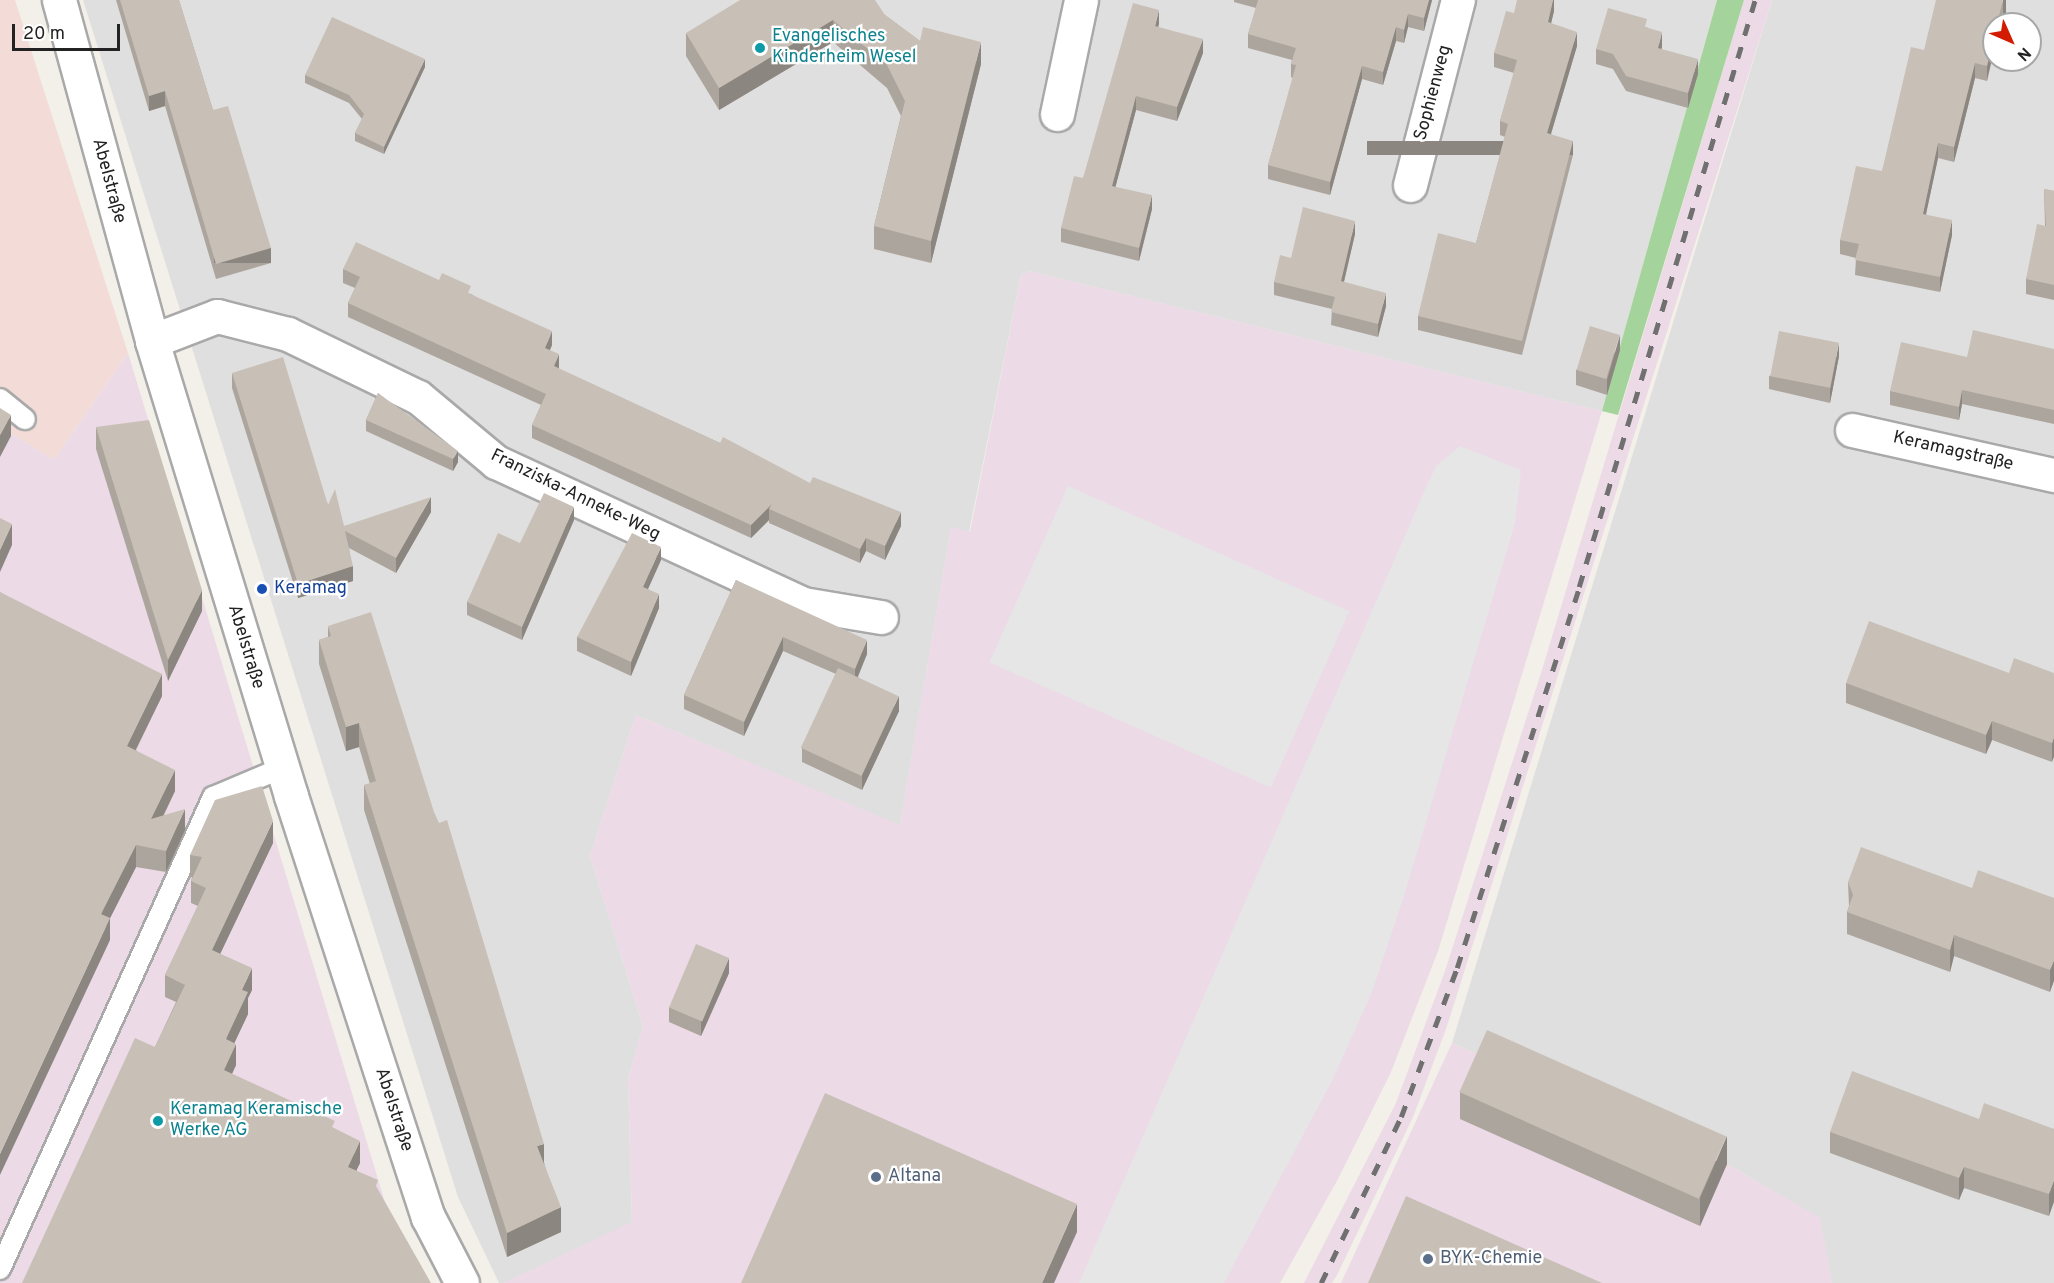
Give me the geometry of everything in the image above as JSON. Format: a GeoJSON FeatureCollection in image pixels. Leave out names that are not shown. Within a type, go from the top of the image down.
{"type":"FeatureCollection","features":[{"type":"Feature","properties":{"kind":"street","name":"Abelstraße"},"geometry":{"type":"LineString","coordinates":[[59,0],[152,341],[282,768],[428,1217],[462,1283]]}},
{"type":"Feature","properties":{"kind":"street"},"geometry":{"type":"LineString","coordinates":[[1057,114],[1081,0]]}},
{"type":"Feature","properties":{"kind":"street","name":"Sophienweg"},"geometry":{"type":"LineString","coordinates":[[1410,185],[1458,0]]}},
{"type":"Feature","properties":{"kind":"street","name":"Franziska-Anneke-Weg"},"geometry":{"type":"LineString","coordinates":[[152,341],[217,316],[288,334],[418,397],[496,462],[803,604],[881,617]]}},
{"type":"Feature","properties":{"kind":"street","name":"Keramagstraße"},"geometry":{"type":"LineString","coordinates":[[1852,430],[2054,475]]}},
{"type":"Feature","properties":{"kind":"lane"},"geometry":{"type":"LineString","coordinates":[[0,399],[25,419]]}},
{"type":"Feature","properties":{"kind":"lane"},"geometry":{"type":"LineString","coordinates":[[0,1269],[213,797],[282,768]]}},
{"type":"Feature","properties":{"kind":"shaded area"},"geometry":{"type":"Polygon","coordinates":[[[0,0],[15,0],[128,353],[54,460],[0,427],[0,0]]]}},
{"type":"Feature","properties":{"kind":"shaded area"},"geometry":{"type":"Polygon","coordinates":[[[83,0],[1717,0],[1602,411],[1029,271],[1021,275],[969,532],[951,527],[900,826],[636,715],[590,856],[643,1026],[628,1080],[632,1223],[504,1283],[499,1283],[458,1197],[83,0]]]}},
{"type":"Feature","properties":{"kind":"shaded area"},"geometry":{"type":"Polygon","coordinates":[[[1744,0],[1772,0],[1446,1029],[1413,1117],[1337,1275],[1332,1283],[1304,1283],[1396,1103],[1444,974],[1542,670],[1744,0]]]}},
{"type":"Feature","properties":{"kind":"shaded area"},"geometry":{"type":"Polygon","coordinates":[[[1772,0],[2054,0],[2054,1283],[1832,1283],[1819,1218],[1727,1164],[1452,1043],[1772,0]]]}},
{"type":"Feature","properties":{"kind":"shaded area"},"geometry":{"type":"Polygon","coordinates":[[[1029,271],[1602,411],[1438,951],[1391,1072],[1338,1179],[1280,1283],[504,1283],[632,1222],[628,1080],[643,1026],[590,856],[636,715],[900,825],[951,527],[970,532],[1021,275],[1029,271]]]}},
{"type":"Feature","properties":{"kind":"shaded area"},"geometry":{"type":"Polygon","coordinates":[[[128,353],[394,1232],[423,1283],[0,1283],[0,427],[54,460],[128,353]]]}},
{"type":"Feature","properties":{"kind":"shaded area"},"geometry":{"type":"Polygon","coordinates":[[[1460,446],[1521,470],[1515,523],[1403,899],[1372,992],[1332,1081],[1224,1283],[1079,1283],[1427,485],[1436,466],[1460,446]]]}},
{"type":"Feature","properties":{"kind":"shaded area"},"geometry":{"type":"Polygon","coordinates":[[[1068,486],[1349,611],[1271,788],[989,662],[1068,486]]]}},
{"type":"Feature","properties":{"kind":"shaded area"},"geometry":{"type":"Polygon","coordinates":[[[1452,1043],[1727,1164],[1820,1218],[1832,1283],[1341,1283],[1452,1043]]]}},
{"type":"Feature","properties":{"kind":"green space"},"geometry":{"type":"Polygon","coordinates":[[[1717,0],[1744,0],[1618,415],[1602,411],[1717,0]]]}},
{"type":"Feature","properties":{"kind":"building"},"geometry":{"type":"Polygon","coordinates":[[[120,0],[179,0],[213,110],[228,106],[271,248],[216,264],[165,91],[149,96],[120,0]]]}},
{"type":"Feature","properties":{"kind":"building"},"geometry":{"type":"Polygon","coordinates":[[[740,0],[875,0],[885,15],[920,41],[923,27],[981,42],[931,241],[874,226],[905,101],[887,65],[833,20],[719,88],[686,33],[740,0]]]}},
{"type":"Feature","properties":{"kind":"building"},"geometry":{"type":"Polygon","coordinates":[[[1258,0],[1429,0],[1424,18],[1408,14],[1404,30],[1396,27],[1383,72],[1362,66],[1330,182],[1268,165],[1296,65],[1291,64],[1296,48],[1248,34],[1258,0]]]}},
{"type":"Feature","properties":{"kind":"building"},"geometry":{"type":"Polygon","coordinates":[[[1517,0],[1553,0],[1548,22],[1577,32],[1547,133],[1573,141],[1522,341],[1418,316],[1438,233],[1476,243],[1508,124],[1500,121],[1517,60],[1494,53],[1506,11],[1514,13],[1517,0]]]}},
{"type":"Feature","properties":{"kind":"building"},"geometry":{"type":"Polygon","coordinates":[[[1936,0],[2003,0],[2000,12],[1982,12],[1982,65],[1975,63],[1954,147],[1938,143],[1923,214],[1952,220],[1940,277],[1855,260],[1859,244],[1840,240],[1856,166],[1882,171],[1911,47],[1924,50],[1936,0]]]}},
{"type":"Feature","properties":{"kind":"building"},"geometry":{"type":"Polygon","coordinates":[[[1133,3],[1159,10],[1155,26],[1203,39],[1177,107],[1136,96],[1112,186],[1152,195],[1139,248],[1061,228],[1074,176],[1083,178],[1133,3]]]}},
{"type":"Feature","properties":{"kind":"building"},"geometry":{"type":"Polygon","coordinates":[[[1608,8],[1647,19],[1645,27],[1662,32],[1658,48],[1698,59],[1688,93],[1626,76],[1613,54],[1596,49],[1608,8]]]}},
{"type":"Feature","properties":{"kind":"building"},"geometry":{"type":"Polygon","coordinates":[[[332,17],[425,59],[384,147],[355,133],[364,114],[349,95],[305,75],[332,17]]]}},
{"type":"Feature","properties":{"kind":"building"},"geometry":{"type":"Polygon","coordinates":[[[2044,189],[2054,191],[2054,285],[2026,279],[2037,224],[2046,226],[2044,189]]]}},
{"type":"Feature","properties":{"kind":"building"},"geometry":{"type":"Polygon","coordinates":[[[1303,207],[1355,221],[1341,281],[1386,293],[1378,324],[1331,312],[1335,297],[1274,282],[1280,255],[1291,258],[1303,207]]]}},
{"type":"Feature","properties":{"kind":"building"},"geometry":{"type":"Polygon","coordinates":[[[356,242],[439,280],[442,273],[471,286],[468,293],[552,331],[545,348],[559,354],[554,366],[720,443],[723,437],[810,483],[813,477],[901,512],[885,546],[866,538],[860,549],[769,509],[772,504],[751,525],[532,425],[546,394],[348,303],[360,277],[343,269],[356,242]]]}},
{"type":"Feature","properties":{"kind":"building"},"geometry":{"type":"Polygon","coordinates":[[[1590,326],[1620,335],[1606,379],[1577,370],[1590,326]]]}},
{"type":"Feature","properties":{"kind":"building"},"geometry":{"type":"Polygon","coordinates":[[[1973,330],[2054,349],[2054,410],[1962,390],[1959,407],[1890,391],[1901,342],[1967,357],[1973,330]]]}},
{"type":"Feature","properties":{"kind":"building"},"geometry":{"type":"Polygon","coordinates":[[[1779,331],[1839,343],[1830,388],[1770,376],[1779,331]]]}},
{"type":"Feature","properties":{"kind":"building"},"geometry":{"type":"Polygon","coordinates":[[[283,357],[328,505],[335,489],[344,526],[431,497],[396,558],[345,531],[353,566],[298,584],[232,373],[283,357]]]}},
{"type":"Feature","properties":{"kind":"building"},"geometry":{"type":"Polygon","coordinates":[[[378,393],[458,451],[453,459],[366,420],[378,393]]]}},
{"type":"Feature","properties":{"kind":"building"},"geometry":{"type":"Polygon","coordinates":[[[0,408],[11,415],[0,435],[0,408]]]}},
{"type":"Feature","properties":{"kind":"building"},"geometry":{"type":"Polygon","coordinates":[[[149,420],[202,590],[168,660],[96,427],[149,420]]]}},
{"type":"Feature","properties":{"kind":"building"},"geometry":{"type":"Polygon","coordinates":[[[544,493],[574,507],[522,627],[467,602],[498,533],[520,543],[544,493]]]}},
{"type":"Feature","properties":{"kind":"building"},"geometry":{"type":"Polygon","coordinates":[[[0,518],[12,524],[0,550],[0,518]]]}},
{"type":"Feature","properties":{"kind":"building"},"geometry":{"type":"Polygon","coordinates":[[[632,533],[661,547],[643,587],[659,594],[631,662],[577,637],[632,533]]]}},
{"type":"Feature","properties":{"kind":"building"},"geometry":{"type":"Polygon","coordinates":[[[736,580],[867,640],[855,669],[783,637],[744,722],[684,695],[736,580]]]}},
{"type":"Feature","properties":{"kind":"building"},"geometry":{"type":"Polygon","coordinates":[[[0,592],[162,674],[127,746],[175,770],[151,819],[185,809],[166,851],[136,845],[101,914],[110,918],[0,1154],[0,592]]]}},
{"type":"Feature","properties":{"kind":"building"},"geometry":{"type":"Polygon","coordinates":[[[371,612],[434,812],[439,823],[447,820],[544,1144],[537,1146],[561,1207],[507,1233],[364,785],[376,781],[359,723],[346,727],[319,640],[331,636],[328,626],[371,612]]]}},
{"type":"Feature","properties":{"kind":"building"},"geometry":{"type":"Polygon","coordinates":[[[1869,621],[2009,673],[2014,658],[2054,673],[2054,737],[2052,743],[1992,721],[1986,735],[1846,683],[1869,621]]]}},
{"type":"Feature","properties":{"kind":"building"},"geometry":{"type":"Polygon","coordinates":[[[838,668],[899,696],[862,776],[801,748],[838,668]]]}},
{"type":"Feature","properties":{"kind":"building","name":"Keramag Keramische Werke AG"},"geometry":{"type":"Polygon","coordinates":[[[262,786],[273,821],[212,950],[252,968],[242,990],[248,992],[226,1039],[236,1044],[224,1070],[335,1121],[332,1127],[360,1141],[348,1167],[378,1180],[376,1186],[431,1283],[22,1283],[135,1038],[155,1047],[185,985],[165,975],[206,888],[191,881],[202,857],[190,855],[215,800],[262,786]]]}},
{"type":"Feature","properties":{"kind":"building"},"geometry":{"type":"Polygon","coordinates":[[[1861,847],[1972,888],[1978,870],[2054,898],[2054,960],[2050,970],[1954,935],[1950,950],[1847,912],[1853,895],[1848,882],[1861,847]]]}},
{"type":"Feature","properties":{"kind":"building"},"geometry":{"type":"Polygon","coordinates":[[[696,944],[729,958],[702,1022],[669,1008],[696,944]]]}},
{"type":"Feature","properties":{"kind":"building"},"geometry":{"type":"Polygon","coordinates":[[[1487,1030],[1726,1137],[1699,1199],[1459,1092],[1487,1030]]]}},
{"type":"Feature","properties":{"kind":"building"},"geometry":{"type":"Polygon","coordinates":[[[1852,1071],[1979,1119],[1984,1103],[2054,1129],[2054,1180],[2049,1194],[1964,1167],[1959,1178],[1830,1132],[1852,1071]]]}},
{"type":"Feature","properties":{"kind":"building","name":"Altana"},"geometry":{"type":"Polygon","coordinates":[[[825,1093],[1077,1204],[1042,1283],[741,1283],[825,1093]]]}},
{"type":"Feature","properties":{"kind":"building"},"geometry":{"type":"Polygon","coordinates":[[[1406,1196],[1602,1283],[1368,1283],[1406,1196]]]}},
{"type":"Feature","properties":{"kind":"railway"},"geometry":{"type":"LineString","coordinates":[[1321,1283],[1401,1117],[1457,968],[1579,587],[1755,0]]}},
{"type":"Feature","properties":{"kind":"place","name":"Evangelisches Kinderheim Wesel"},"geometry":{"type":"Point","coordinates":[760,48]}},
{"type":"Feature","properties":{"kind":"place","name":"Keramag"},"geometry":{"type":"Point","coordinates":[262,589]}},
{"type":"Feature","properties":{"kind":"place","name":"Keramag Keramische Werke AG"},"geometry":{"type":"Point","coordinates":[158,1121]}},
{"type":"Feature","properties":{"kind":"place","name":"Altana"},"geometry":{"type":"Point","coordinates":[876,1177]}},
{"type":"Feature","properties":{"kind":"place","name":"BYK-Chemie"},"geometry":{"type":"Point","coordinates":[1428,1259]}}]}
